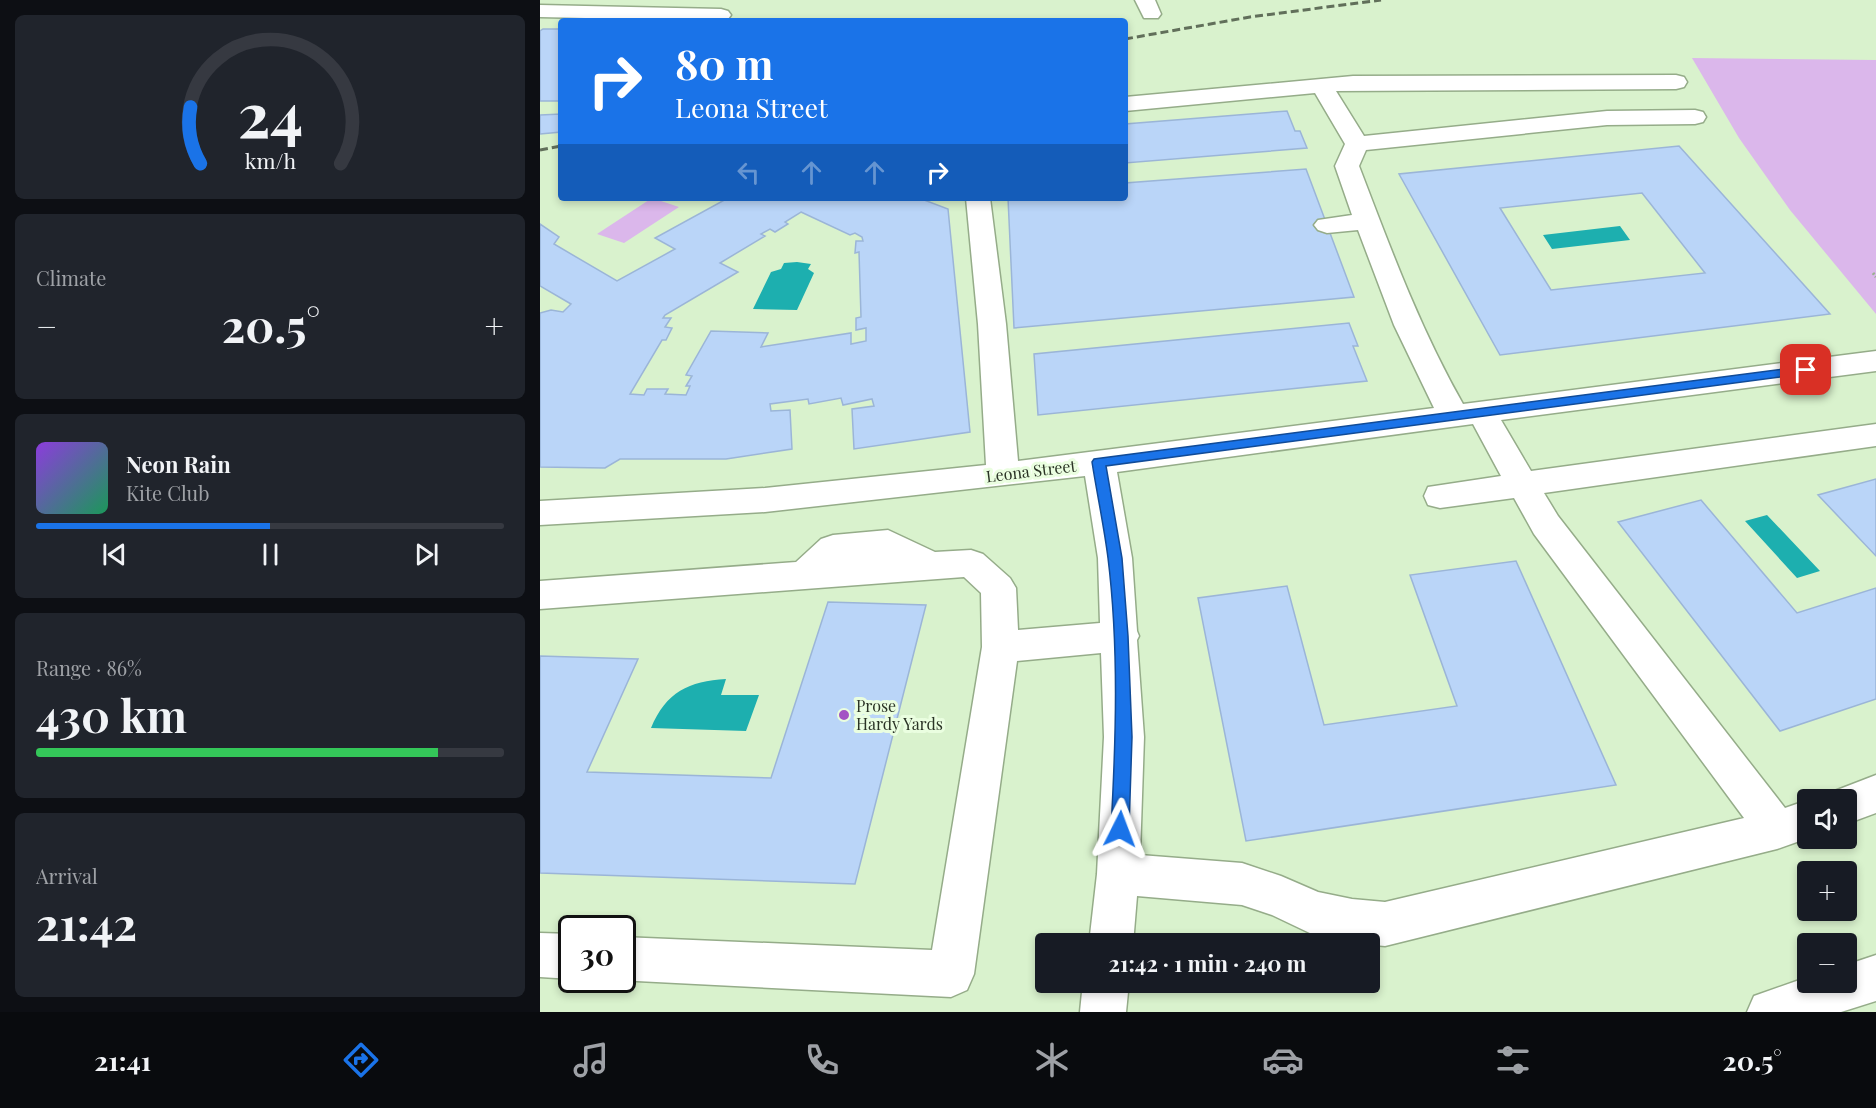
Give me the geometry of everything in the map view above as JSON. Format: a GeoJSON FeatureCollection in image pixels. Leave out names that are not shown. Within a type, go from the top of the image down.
{"type":"FeatureCollection","features":[{"type":"Feature","properties":{"kind":"street"},"geometry":{"type":"LineString","coordinates":[[540,11],[723,12]]}},
{"type":"Feature","properties":{"kind":"street"},"geometry":{"type":"LineString","coordinates":[[1588,82],[1607,118]]}},
{"type":"Feature","properties":{"kind":"street"},"geometry":{"type":"LineString","coordinates":[[1128,104],[1320,85],[1676,82]]}},
{"type":"Feature","properties":{"kind":"street"},"geometry":{"type":"LineString","coordinates":[[1320,85],[1357,144]]}},
{"type":"Feature","properties":{"kind":"street"},"geometry":{"type":"LineString","coordinates":[[1357,144],[1607,118],[1695,117]]}},
{"type":"Feature","properties":{"kind":"street"},"geometry":{"type":"LineString","coordinates":[[1118,874],[1242,884],[1281,897],[1314,914],[1385,924],[1792,824],[1546,525],[1521,485],[1467,414],[1437,386],[1367,221],[1347,166],[1357,144]]}},
{"type":"Feature","properties":{"kind":"street"},"geometry":{"type":"LineString","coordinates":[[978,201],[992,324],[1003,475]]}},
{"type":"Feature","properties":{"kind":"street"},"geometry":{"type":"LineString","coordinates":[[1327,225],[1367,221]]}},
{"type":"Feature","properties":{"kind":"street","name":"Leona Street"},"geometry":{"type":"LineString","coordinates":[[540,513],[765,500],[1003,475],[1876,361]]}},
{"type":"Feature","properties":{"kind":"street"},"geometry":{"type":"LineString","coordinates":[[1440,496],[1876,435]]}},
{"type":"Feature","properties":{"kind":"street"},"geometry":{"type":"LineString","coordinates":[[1099,462],[1115,558],[1121,636],[1124,737],[1118,874],[1112,933]]}},
{"type":"Feature","properties":{"kind":"street"},"geometry":{"type":"LineString","coordinates":[[540,595],[971,563],[998,588],[1000,647],[951,974],[636,960]]}},
{"type":"Feature","properties":{"kind":"street"},"geometry":{"type":"LineString","coordinates":[[1000,647],[1121,636]]}},
{"type":"Feature","properties":{"kind":"street"},"geometry":{"type":"LineString","coordinates":[[1857,801],[1876,794]]}},
{"type":"Feature","properties":{"kind":"street"},"geometry":{"type":"LineString","coordinates":[[540,955],[558,956]]}},
{"type":"Feature","properties":{"kind":"street"},"geometry":{"type":"LineString","coordinates":[[1770,1012],[1876,978]]}},
{"type":"Feature","properties":{"kind":"street"},"geometry":{"type":"LineString","coordinates":[[1103,1012],[1106,993]]}},
{"type":"Feature","properties":{"kind":"path"},"geometry":{"type":"LineString","coordinates":[[1873,273],[1876,277]]}},
{"type":"Feature","properties":{"kind":"shaded area"},"geometry":{"type":"Polygon","coordinates":[[[1692,58],[1876,60],[1876,314],[1790,210],[1739,138],[1692,58]]]}},
{"type":"Feature","properties":{"kind":"shaded area"},"geometry":{"type":"Polygon","coordinates":[[[647,201],[661,201],[679,207],[624,243],[597,234],[647,201]]]}},
{"type":"Feature","properties":{"kind":"water"},"geometry":{"type":"Polygon","coordinates":[[[1620,226],[1630,240],[1552,249],[1543,235],[1620,226]]]}},
{"type":"Feature","properties":{"kind":"water"},"geometry":{"type":"Polygon","coordinates":[[[784,263],[811,264],[808,269],[814,273],[797,310],[753,309],[771,272],[781,269],[784,263]]]}},
{"type":"Feature","properties":{"kind":"water"},"geometry":{"type":"Polygon","coordinates":[[[1767,515],[1820,571],[1797,578],[1745,521],[1767,515]]]}},
{"type":"Feature","properties":{"kind":"water"},"geometry":{"type":"Polygon","coordinates":[[[726,679],[721,695],[759,695],[746,731],[651,728],[664,705],[680,691],[701,682],[726,679]]]}},
{"type":"Feature","properties":{"kind":"building"},"geometry":{"type":"Polygon","coordinates":[[[558,29],[558,101],[540,101],[540,31],[558,29]]]}},
{"type":"Feature","properties":{"kind":"building"},"geometry":{"type":"Polygon","coordinates":[[[1287,111],[1295,131],[1300,131],[1307,148],[1128,163],[1128,124],[1287,111]]]}},
{"type":"Feature","properties":{"kind":"building"},"geometry":{"type":"Polygon","coordinates":[[[558,114],[558,132],[540,134],[540,115],[558,114]]]}},
{"type":"Feature","properties":{"kind":"building"},"geometry":{"type":"Polygon","coordinates":[[[1679,146],[1830,314],[1500,355],[1399,174],[1679,146]],[[1642,193],[1500,208],[1551,290],[1705,273],[1642,193]]]}},
{"type":"Feature","properties":{"kind":"building"},"geometry":{"type":"Polygon","coordinates":[[[1306,169],[1354,297],[1014,328],[1008,201],[1128,201],[1128,183],[1306,169]]]}},
{"type":"Feature","properties":{"kind":"building"},"geometry":{"type":"Polygon","coordinates":[[[723,201],[927,201],[948,209],[970,432],[854,449],[852,409],[874,406],[872,399],[843,405],[841,398],[809,404],[808,399],[770,404],[771,411],[790,410],[792,449],[726,459],[620,459],[605,468],[540,467],[540,313],[551,310],[563,312],[571,304],[540,286],[540,224],[559,237],[554,244],[617,281],[675,249],[655,238],[723,201]],[[801,212],[785,222],[788,224],[775,232],[770,229],[761,234],[765,236],[720,263],[738,272],[665,315],[663,318],[671,318],[665,327],[672,328],[666,340],[662,340],[630,394],[644,395],[647,389],[668,389],[665,394],[686,395],[690,386],[686,386],[692,376],[686,375],[711,331],[768,333],[761,347],[851,333],[851,344],[866,341],[866,328],[856,330],[856,318],[861,317],[859,252],[855,253],[856,241],[863,241],[862,237],[855,233],[850,235],[801,212]]]}},
{"type":"Feature","properties":{"kind":"building"},"geometry":{"type":"Polygon","coordinates":[[[1349,323],[1358,346],[1353,346],[1367,381],[1038,415],[1034,354],[1349,323]]]}},
{"type":"Feature","properties":{"kind":"building"},"geometry":{"type":"Polygon","coordinates":[[[1876,479],[1876,556],[1818,495],[1876,479]]]}},
{"type":"Feature","properties":{"kind":"building"},"geometry":{"type":"Polygon","coordinates":[[[1701,500],[1797,613],[1876,588],[1876,699],[1780,731],[1618,522],[1701,500]]]}},
{"type":"Feature","properties":{"kind":"building"},"geometry":{"type":"Polygon","coordinates":[[[1516,561],[1616,785],[1246,841],[1198,598],[1287,586],[1324,725],[1457,706],[1410,575],[1516,561]]]}},
{"type":"Feature","properties":{"kind":"building","name":"Prose Hardy Yards"},"geometry":{"type":"Polygon","coordinates":[[[828,602],[926,605],[855,884],[540,873],[540,656],[638,659],[587,772],[771,778],[828,602]]]}},
{"type":"Feature","properties":{"kind":"railway"},"geometry":{"type":"LineString","coordinates":[[1128,38],[1250,17],[1381,0]]}},
{"type":"Feature","properties":{"kind":"railway"},"geometry":{"type":"LineString","coordinates":[[540,150],[558,147]]}},
{"type":"Feature","properties":{"kind":"place","name":"Prose Hardy Yards"},"geometry":{"type":"Point","coordinates":[844,715]}},
{"type":"Feature","properties":{"kind":"route"},"geometry":{"type":"LineString","coordinates":[[1120,829],[1124,737],[1121,636],[1115,558],[1099,462],[1806,370]]}}]}
